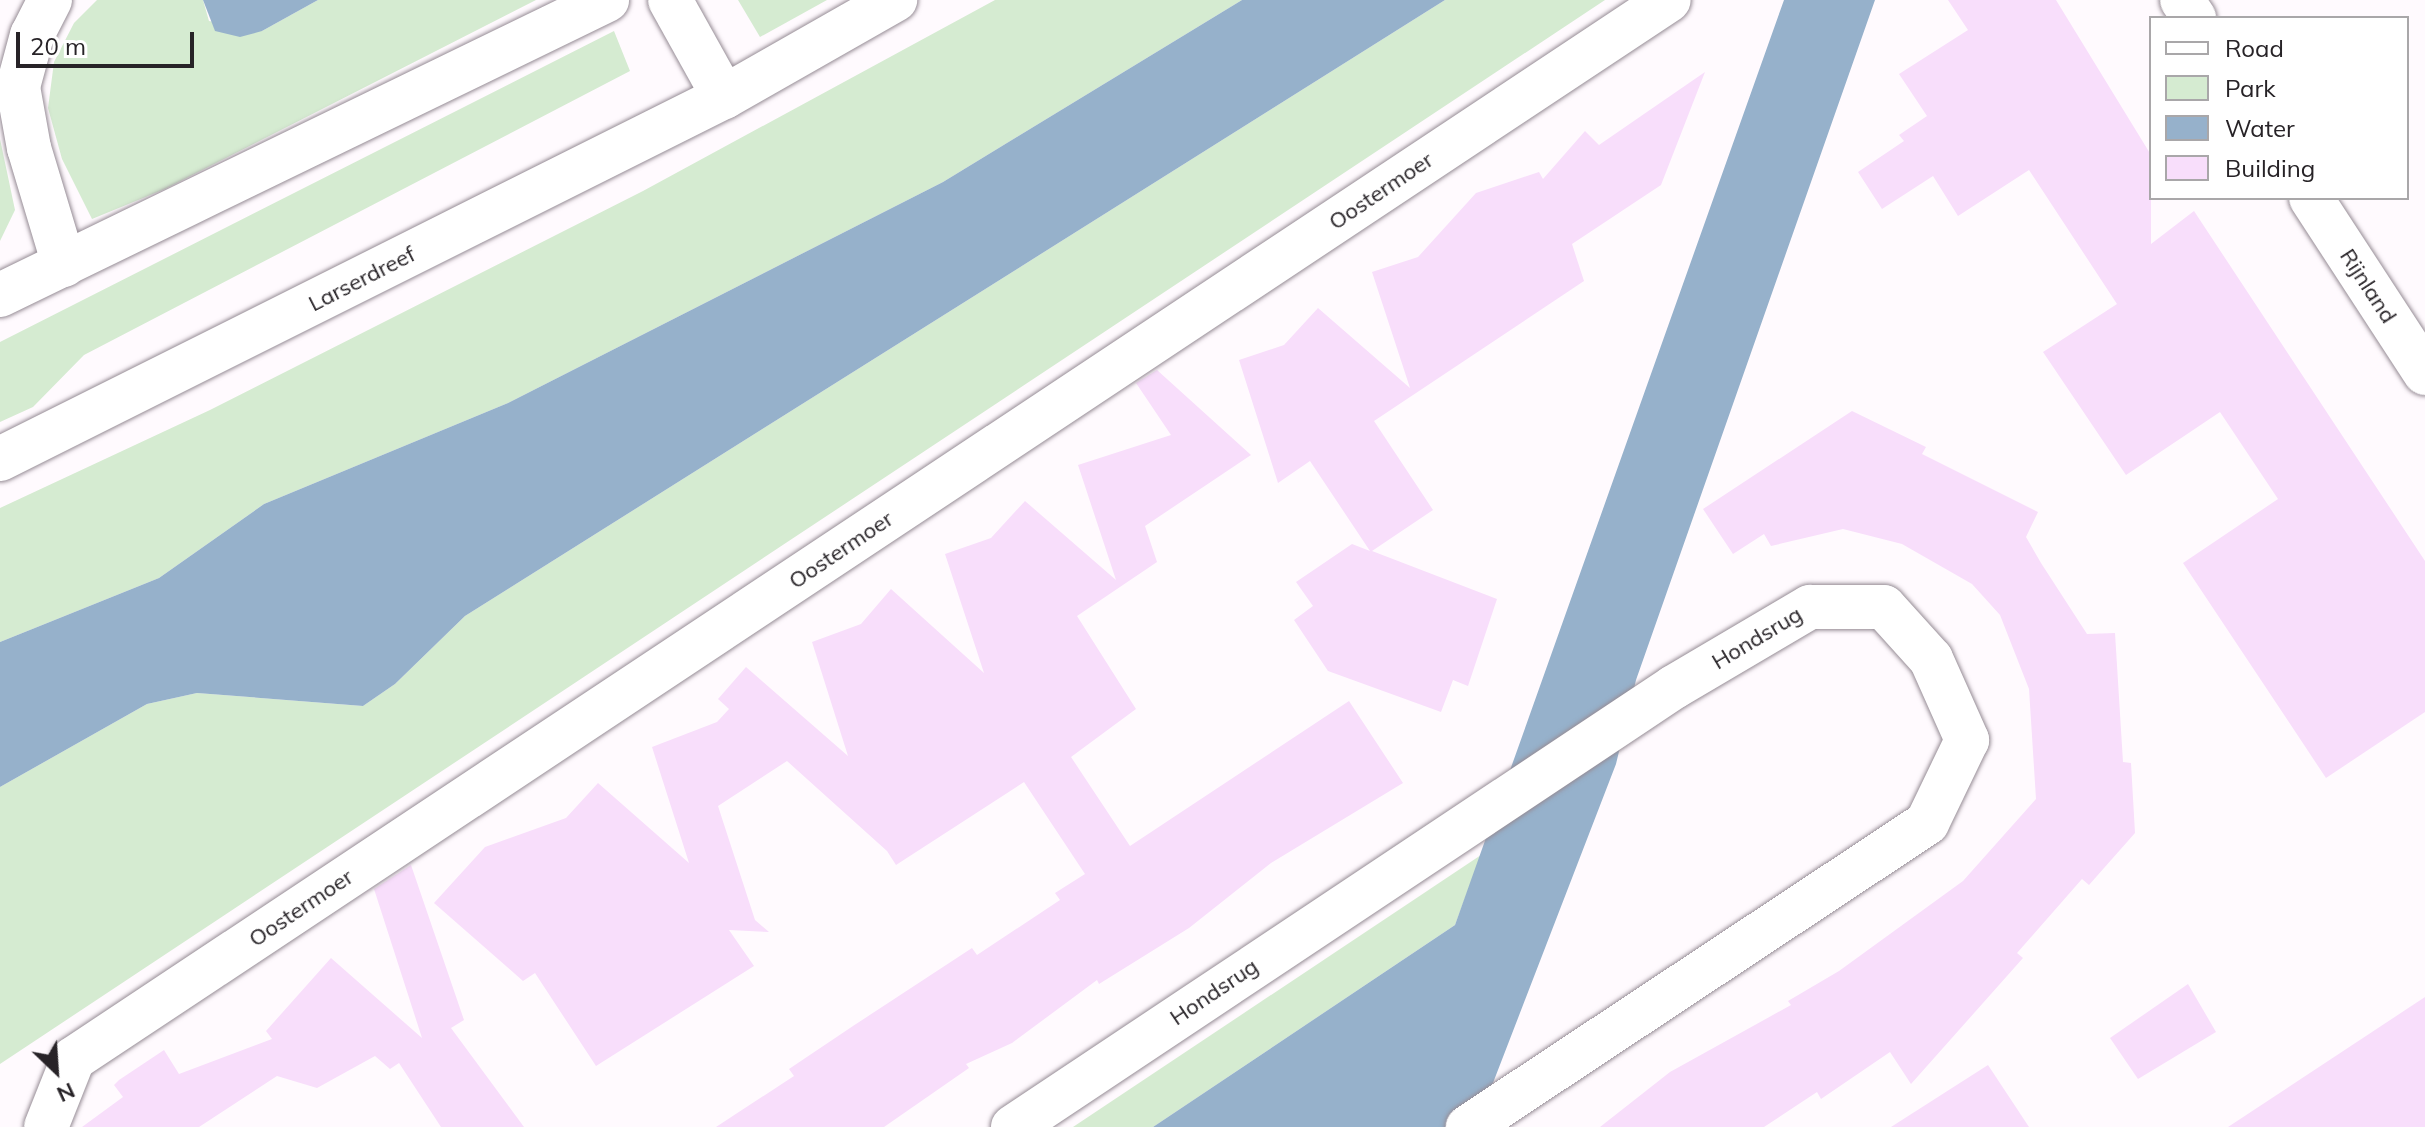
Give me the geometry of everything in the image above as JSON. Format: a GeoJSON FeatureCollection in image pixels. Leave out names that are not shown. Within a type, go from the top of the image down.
{"type":"FeatureCollection","features":[{"type":"Feature","properties":{"kind":"street"},"geometry":{"type":"LineString","coordinates":[[50,0],[32,35],[18,87],[29,148],[64,265]]}},
{"type":"Feature","properties":{"kind":"street"},"geometry":{"type":"LineString","coordinates":[[0,295],[607,0]]}},
{"type":"Feature","properties":{"kind":"street"},"geometry":{"type":"LineString","coordinates":[[670,0],[724,97]]}},
{"type":"Feature","properties":{"kind":"street","name":"Larserdreef"},"geometry":{"type":"LineString","coordinates":[[0,459],[724,97],[895,0]]}},
{"type":"Feature","properties":{"kind":"street","name":"Oostermoer"},"geometry":{"type":"LineString","coordinates":[[46,1127],[73,1059],[1669,0]]}},
{"type":"Feature","properties":{"kind":"street","name":"Rijnland"},"geometry":{"type":"LineString","coordinates":[[2312,200],[2425,373]]}},
{"type":"Feature","properties":{"kind":"street","name":"Hondsrug"},"geometry":{"type":"LineString","coordinates":[[1013,1127],[1453,831],[1674,687],[1810,607],[1884,607],[1931,659],[1967,740],[1927,823],[1468,1127]]}},
{"type":"Feature","properties":{"kind":"green space"},"geometry":{"type":"Polygon","coordinates":[[[97,0],[203,0],[209,21],[262,31],[318,0],[536,0],[165,189],[92,219],[62,159],[48,108],[54,62],[74,23],[97,0]]]}},
{"type":"Feature","properties":{"kind":"green space"},"geometry":{"type":"Polygon","coordinates":[[[738,0],[827,0],[760,37],[738,0]]]}},
{"type":"Feature","properties":{"kind":"green space"},"geometry":{"type":"Polygon","coordinates":[[[995,0],[1242,0],[943,182],[508,403],[264,504],[159,578],[0,642],[0,508],[210,410],[643,191],[995,0]]]}},
{"type":"Feature","properties":{"kind":"green space"},"geometry":{"type":"Polygon","coordinates":[[[1445,0],[1605,0],[0,1064],[0,787],[147,704],[197,693],[363,706],[395,684],[465,616],[1445,0]]]}},
{"type":"Feature","properties":{"kind":"green space"},"geometry":{"type":"Polygon","coordinates":[[[614,31],[630,71],[84,355],[33,407],[0,422],[0,342],[614,31]]]}},
{"type":"Feature","properties":{"kind":"green space"},"geometry":{"type":"Polygon","coordinates":[[[0,139],[15,210],[0,241],[0,139]]]}},
{"type":"Feature","properties":{"kind":"green space"},"geometry":{"type":"Polygon","coordinates":[[[1481,855],[1455,925],[1153,1127],[1073,1127],[1481,855]]]}},
{"type":"Feature","properties":{"kind":"water"},"geometry":{"type":"Polygon","coordinates":[[[203,0],[318,0],[262,31],[240,37],[215,31],[203,0]]]}},
{"type":"Feature","properties":{"kind":"water"},"geometry":{"type":"Polygon","coordinates":[[[1242,0],[1445,0],[465,616],[395,684],[363,706],[197,693],[147,704],[0,787],[0,642],[159,578],[264,504],[508,403],[943,182],[1242,0]]]}},
{"type":"Feature","properties":{"kind":"water"},"geometry":{"type":"Polygon","coordinates":[[[1784,0],[1875,0],[1636,680],[1616,764],[1476,1127],[1153,1127],[1455,925],[1784,0]]]}},
{"type":"Feature","properties":{"kind":"building"},"geometry":{"type":"Polygon","coordinates":[[[1948,0],[2056,0],[2149,152],[2151,244],[2194,211],[2425,561],[2425,712],[2326,778],[2183,563],[2278,499],[2220,412],[2126,475],[2043,352],[2117,304],[2029,170],[1958,216],[1933,176],[1882,209],[1858,172],[1904,141],[1899,135],[1927,116],[1899,74],[1968,30],[1948,0]]]}},
{"type":"Feature","properties":{"kind":"building"},"geometry":{"type":"Polygon","coordinates":[[[1705,72],[1661,185],[1572,244],[1584,281],[1374,421],[1433,510],[1372,551],[1497,599],[1468,686],[1453,680],[1441,712],[1328,671],[1294,620],[1313,606],[1296,582],[1352,544],[1370,551],[1310,461],[1278,483],[1239,360],[1284,345],[1318,308],[1410,388],[1372,272],[1418,257],[1476,193],[1539,172],[1543,179],[1585,131],[1599,145],[1705,72]]]}},
{"type":"Feature","properties":{"kind":"building"},"geometry":{"type":"Polygon","coordinates":[[[1157,370],[1251,455],[1145,526],[1157,562],[1077,616],[1136,709],[1071,757],[1130,846],[1349,701],[1403,783],[1271,863],[1189,928],[1099,984],[1097,980],[1012,1043],[966,1064],[969,1068],[884,1127],[716,1127],[794,1076],[789,1069],[853,1026],[972,948],[977,955],[1060,900],[1055,893],[1085,874],[1024,782],[896,865],[887,851],[787,761],[718,806],[755,920],[769,932],[729,930],[754,966],[596,1066],[535,973],[523,981],[434,903],[485,847],[566,818],[598,783],[689,863],[652,747],[717,722],[729,709],[718,699],[746,667],[848,756],[812,642],[861,624],[891,589],[984,673],[945,554],[991,538],[1025,501],[1116,580],[1078,465],[1171,435],[1136,383],[1157,370]]]}},
{"type":"Feature","properties":{"kind":"building"},"geometry":{"type":"Polygon","coordinates":[[[1852,411],[1926,447],[1922,454],[2038,512],[2026,537],[2041,563],[2087,634],[2115,633],[2123,762],[2131,763],[2135,833],[2089,885],[2082,879],[2017,953],[2023,958],[1911,1084],[1890,1052],[1821,1099],[1817,1092],[1764,1127],[1600,1127],[1670,1072],[1791,1005],[1788,1001],[1839,971],[1963,881],[2036,799],[2029,689],[2000,615],[1972,584],[1902,544],[1843,529],[1771,546],[1764,534],[1733,554],[1703,509],[1852,411]]]}},
{"type":"Feature","properties":{"kind":"building"},"geometry":{"type":"Polygon","coordinates":[[[411,865],[464,1020],[451,1028],[524,1127],[441,1127],[399,1063],[390,1069],[375,1056],[317,1088],[277,1076],[199,1127],[82,1127],[123,1097],[114,1085],[119,1080],[164,1050],[179,1074],[272,1039],[266,1031],[331,958],[422,1038],[374,889],[411,865]]]}},
{"type":"Feature","properties":{"kind":"building"},"geometry":{"type":"Polygon","coordinates":[[[2188,984],[2216,1032],[2138,1079],[2110,1038],[2188,984]]]}},
{"type":"Feature","properties":{"kind":"building"},"geometry":{"type":"Polygon","coordinates":[[[2425,997],[2425,1127],[2228,1127],[2372,1032],[2425,997]]]}},
{"type":"Feature","properties":{"kind":"building"},"geometry":{"type":"Polygon","coordinates":[[[1988,1065],[2029,1127],[1891,1127],[1988,1065]]]}}]}
